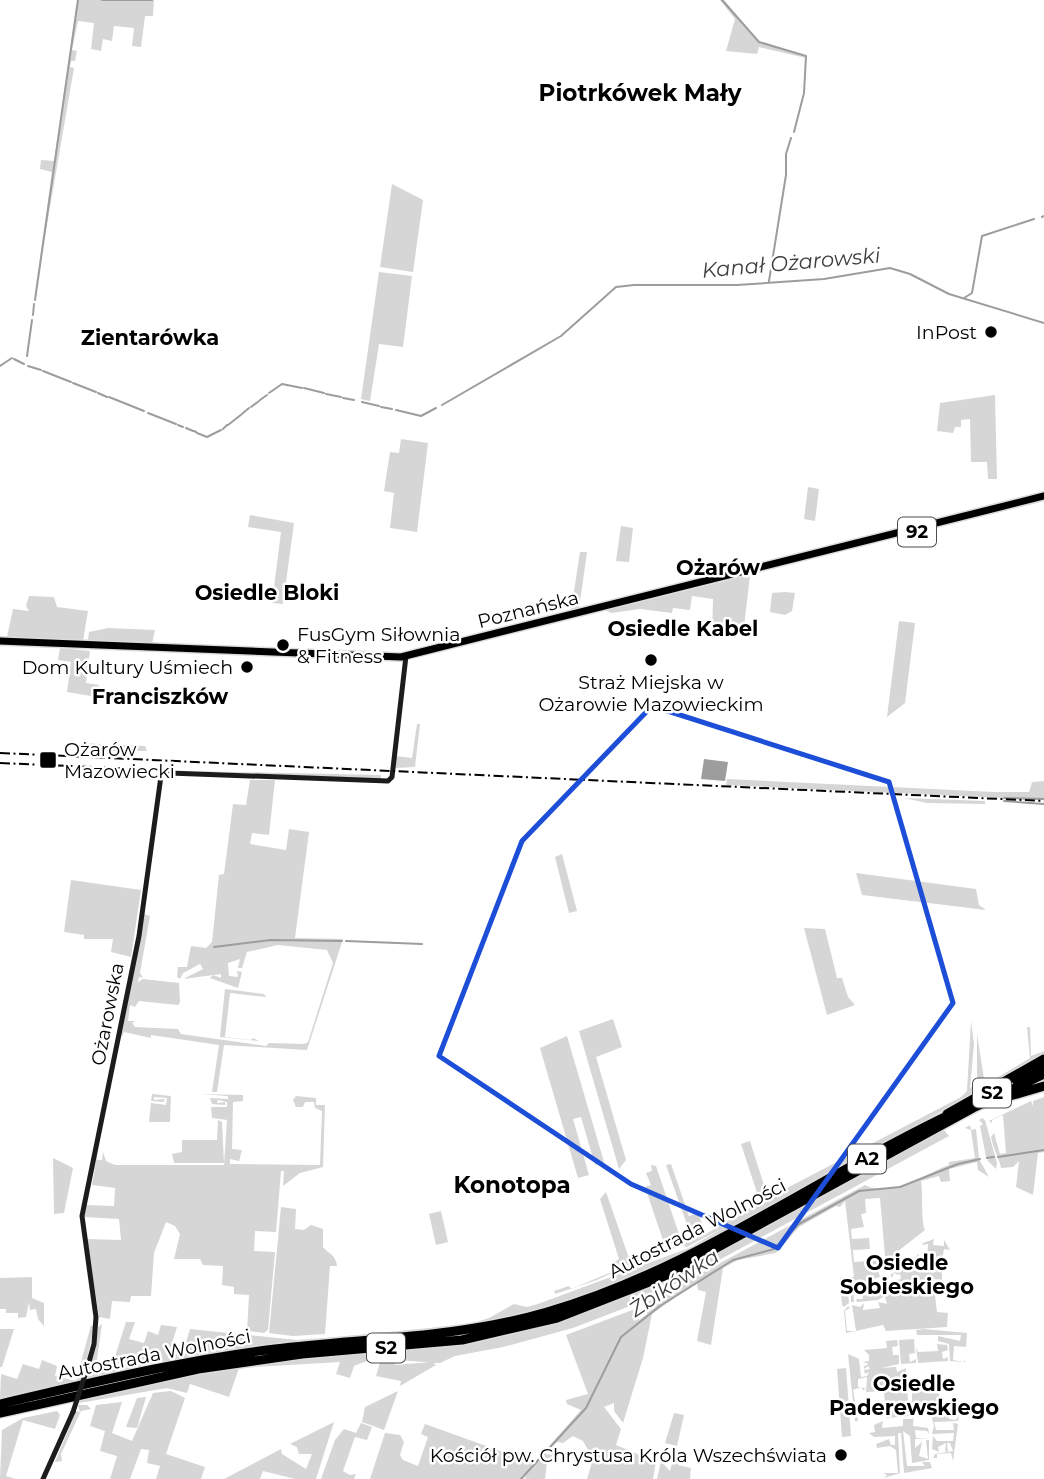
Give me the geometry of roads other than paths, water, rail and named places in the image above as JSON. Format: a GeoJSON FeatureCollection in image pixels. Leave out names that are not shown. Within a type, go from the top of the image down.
{"type":"FeatureCollection","features":[{"type":"Feature","properties":{"kind":"highway"},"geometry":{"type":"LineString","coordinates":[[941,1123],[1044,1059]]}},
{"type":"Feature","properties":{"kind":"highway","name":"S2"},"geometry":{"type":"LineString","coordinates":[[941,1123],[1044,1066]]}},
{"type":"Feature","properties":{"kind":"highway","name":"S2"},"geometry":{"type":"LineString","coordinates":[[941,1123],[1044,1074]]}},
{"type":"Feature","properties":{"kind":"highway"},"geometry":{"type":"LineString","coordinates":[[941,1123],[992,1102],[1044,1086]]}},
{"type":"Feature","properties":{"kind":"highway","name":"Autostrada Wolności"},"geometry":{"type":"LineString","coordinates":[[0,1413],[139,1381],[264,1359],[462,1340],[556,1318],[667,1275],[941,1123]]}},
{"type":"Feature","properties":{"kind":"highway","name":"Autostrada Wolności"},"geometry":{"type":"LineString","coordinates":[[0,1404],[208,1359],[275,1349],[446,1333],[547,1312],[622,1286],[671,1264],[941,1123]]}},
{"type":"Feature","properties":{"kind":"main road","name":"Poznańska"},"geometry":{"type":"LineString","coordinates":[[0,641],[386,659],[1044,499]]}},
{"type":"Feature","properties":{"kind":"main road","name":"Ożarowska"},"geometry":{"type":"LineString","coordinates":[[43,1479],[73,1412],[94,1344],[96,1317],[82,1216],[139,936],[161,776],[169,773],[376,783],[391,778],[407,656]]}},
{"type":"Feature","properties":{"kind":"waterway"},"geometry":{"type":"LineString","coordinates":[[35,300],[78,0]]}},
{"type":"Feature","properties":{"kind":"waterway"},"geometry":{"type":"LineString","coordinates":[[102,0],[152,0]]}},
{"type":"Feature","properties":{"kind":"waterway"},"geometry":{"type":"LineString","coordinates":[[722,0],[759,42],[806,56],[804,93],[794,132]]}},
{"type":"Feature","properties":{"kind":"waterway"},"geometry":{"type":"LineString","coordinates":[[769,281],[786,175],[786,154],[791,138]]}},
{"type":"Feature","properties":{"kind":"waterway"},"geometry":{"type":"LineString","coordinates":[[964,298],[972,293],[982,236],[1034,219]]}},
{"type":"Feature","properties":{"kind":"waterway","name":"Kanał Ożarowski"},"geometry":{"type":"LineString","coordinates":[[442,405],[561,336],[616,287],[737,285],[824,279],[890,268],[910,274],[949,294],[1044,323]]}},
{"type":"Feature","properties":{"kind":"waterway"},"geometry":{"type":"LineString","coordinates":[[33,315],[34,304]]}},
{"type":"Feature","properties":{"kind":"waterway"},"geometry":{"type":"LineString","coordinates":[[27,356],[32,320]]}},
{"type":"Feature","properties":{"kind":"waterway","name":"Kanał Ożarowski"},"geometry":{"type":"LineString","coordinates":[[0,366],[12,358]]}},
{"type":"Feature","properties":{"kind":"waterway","name":"Kanał Ożarowski"},"geometry":{"type":"LineString","coordinates":[[14,359],[24,364]]}},
{"type":"Feature","properties":{"kind":"waterway","name":"Kanał Ożarowski"},"geometry":{"type":"LineString","coordinates":[[28,366],[41,370]]}},
{"type":"Feature","properties":{"kind":"waterway","name":"Kanał Ożarowski"},"geometry":{"type":"LineString","coordinates":[[43,371],[71,382]]}},
{"type":"Feature","properties":{"kind":"waterway","name":"Kanał Ożarowski"},"geometry":{"type":"LineString","coordinates":[[73,383],[96,392]]}},
{"type":"Feature","properties":{"kind":"waterway","name":"Kanał Ożarowski"},"geometry":{"type":"LineString","coordinates":[[269,393],[282,384],[302,388]]}},
{"type":"Feature","properties":{"kind":"waterway","name":"Kanał Ożarowski"},"geometry":{"type":"LineString","coordinates":[[304,388],[324,393]]}},
{"type":"Feature","properties":{"kind":"waterway","name":"Kanał Ożarowski"},"geometry":{"type":"LineString","coordinates":[[98,393],[107,397]]}},
{"type":"Feature","properties":{"kind":"waterway","name":"Kanał Ożarowski"},"geometry":{"type":"LineString","coordinates":[[326,394],[341,397]]}},
{"type":"Feature","properties":{"kind":"waterway","name":"Kanał Ożarowski"},"geometry":{"type":"LineString","coordinates":[[260,400],[267,395]]}},
{"type":"Feature","properties":{"kind":"waterway","name":"Kanał Ożarowski"},"geometry":{"type":"LineString","coordinates":[[109,397],[144,411]]}},
{"type":"Feature","properties":{"kind":"waterway","name":"Kanał Ożarowski"},"geometry":{"type":"LineString","coordinates":[[343,398],[354,400]]}},
{"type":"Feature","properties":{"kind":"waterway","name":"Kanał Ożarowski"},"geometry":{"type":"LineString","coordinates":[[251,407],[259,401]]}},
{"type":"Feature","properties":{"kind":"waterway","name":"Kanał Ożarowski"},"geometry":{"type":"LineString","coordinates":[[362,402],[379,406]]}},
{"type":"Feature","properties":{"kind":"waterway","name":"Kanał Ożarowski"},"geometry":{"type":"LineString","coordinates":[[381,407],[392,409]]}},
{"type":"Feature","properties":{"kind":"waterway","name":"Kanał Ożarowski"},"geometry":{"type":"LineString","coordinates":[[243,413],[249,408]]}},
{"type":"Feature","properties":{"kind":"waterway","name":"Kanał Ożarowski"},"geometry":{"type":"LineString","coordinates":[[396,410],[421,416],[436,408]]}},
{"type":"Feature","properties":{"kind":"waterway","name":"Kanał Ożarowski"},"geometry":{"type":"LineString","coordinates":[[148,413],[176,424]]}},
{"type":"Feature","properties":{"kind":"waterway","name":"Kanał Ożarowski"},"geometry":{"type":"LineString","coordinates":[[228,425],[242,414]]}},
{"type":"Feature","properties":{"kind":"waterway","name":"Kanał Ożarowski"},"geometry":{"type":"LineString","coordinates":[[178,425],[183,427]]}},
{"type":"Feature","properties":{"kind":"waterway","name":"Kanał Ożarowski"},"geometry":{"type":"LineString","coordinates":[[223,429],[227,425]]}},
{"type":"Feature","properties":{"kind":"waterway","name":"Kanał Ożarowski"},"geometry":{"type":"LineString","coordinates":[[186,428],[193,431]]}},
{"type":"Feature","properties":{"kind":"waterway","name":"Kanał Ożarowski"},"geometry":{"type":"LineString","coordinates":[[197,433],[207,437],[221,430]]}},
{"type":"Feature","properties":{"kind":"waterway"},"geometry":{"type":"LineString","coordinates":[[1004,798],[1044,799]]}},
{"type":"Feature","properties":{"kind":"waterway"},"geometry":{"type":"LineString","coordinates":[[1004,801],[1044,804]]}},
{"type":"Feature","properties":{"kind":"waterway"},"geometry":{"type":"LineString","coordinates":[[214,947],[271,940],[342,941]]}},
{"type":"Feature","properties":{"kind":"waterway"},"geometry":{"type":"LineString","coordinates":[[346,941],[422,944]]}},
{"type":"Feature","properties":{"kind":"waterway","name":"Żbikówka"},"geometry":{"type":"LineString","coordinates":[[998,1157],[1044,1150]]}},
{"type":"Feature","properties":{"kind":"waterway","name":"Żbikówka"},"geometry":{"type":"LineString","coordinates":[[987,1158],[994,1157]]}},
{"type":"Feature","properties":{"kind":"waterway","name":"Żbikówka"},"geometry":{"type":"LineString","coordinates":[[521,1479],[586,1408],[621,1337],[660,1306],[733,1260],[774,1249],[799,1224],[859,1191],[900,1187],[958,1164],[980,1159]]}},
{"type":"Feature","properties":{"kind":"railway"},"geometry":{"type":"LineString","coordinates":[[0,753],[1044,801]]}},
{"type":"Feature","properties":{"kind":"railway"},"geometry":{"type":"LineString","coordinates":[[0,763],[140,769]]}},
{"type":"Feature","properties":{"kind":"place","name":"InPost"},"geometry":{"type":"Point","coordinates":[991,332]}},
{"type":"Feature","properties":{"kind":"place","name":"FusGym Siłownia & Fitness"},"geometry":{"type":"Point","coordinates":[283,645]}},
{"type":"Feature","properties":{"kind":"place","name":"Straż Miejska w Ożarowie Mazowieckim"},"geometry":{"type":"Point","coordinates":[651,660]}},
{"type":"Feature","properties":{"kind":"place","name":"Dom Kultury Uśmiech"},"geometry":{"type":"Point","coordinates":[247,667]}},
{"type":"Feature","properties":{"kind":"place","name":"Ożarów Mazowiecki"},"geometry":{"type":"Point","coordinates":[48,760]}},
{"type":"Feature","properties":{"kind":"place","name":"Kościół pw. Chrystusa Króla Wszechświata"},"geometry":{"type":"Point","coordinates":[841,1455]}},
{"type":"Feature","properties":{"kind":"district","name":"Piotrkówek Mały"},"geometry":{"type":"Point","coordinates":[640,93]}},
{"type":"Feature","properties":{"kind":"district","name":"Zientarówka"},"geometry":{"type":"Point","coordinates":[150,338]}},
{"type":"Feature","properties":{"kind":"district","name":"Ożarów"},"geometry":{"type":"Point","coordinates":[718,568]}},
{"type":"Feature","properties":{"kind":"district","name":"Osiedle Bloki"},"geometry":{"type":"Point","coordinates":[267,593]}},
{"type":"Feature","properties":{"kind":"district","name":"Osiedle Kabel"},"geometry":{"type":"Point","coordinates":[683,629]}},
{"type":"Feature","properties":{"kind":"district","name":"Franciszków"},"geometry":{"type":"Point","coordinates":[160,697]}},
{"type":"Feature","properties":{"kind":"district","name":"Konotopa"},"geometry":{"type":"Point","coordinates":[512,1185]}},
{"type":"Feature","properties":{"kind":"district","name":"Osiedle Sobieskiego"},"geometry":{"type":"Point","coordinates":[907,1275]}},
{"type":"Feature","properties":{"kind":"district","name":"Osiedle Paderewskiego"},"geometry":{"type":"Point","coordinates":[914,1396]}}]}
